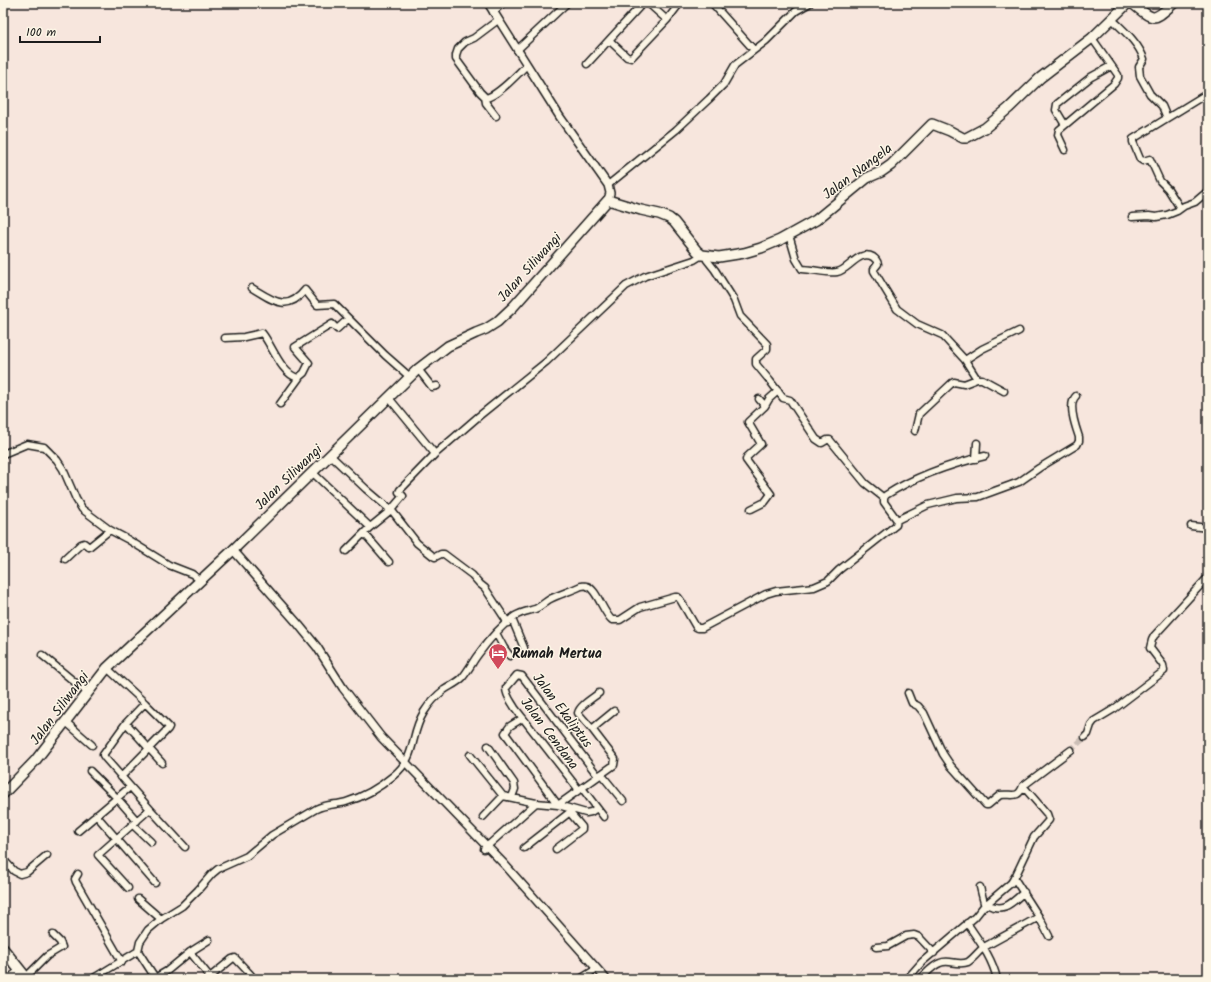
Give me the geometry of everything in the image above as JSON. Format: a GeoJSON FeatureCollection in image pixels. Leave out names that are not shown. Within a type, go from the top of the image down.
{"type":"FeatureCollection","features":[{"type":"Feature","properties":{"kind":"highway"},"geometry":{"type":"LineString","coordinates":[[3,949],[24,975]]}},
{"type":"Feature","properties":{"kind":"main road","name":"Jalan Nangela"},"geometry":{"type":"LineString","coordinates":[[704,255],[719,256],[752,251],[768,246],[789,235],[816,220],[867,178],[881,172],[891,165],[932,124],[950,131],[961,138],[966,138],[985,128],[1009,108],[1040,78],[1092,38],[1127,4],[1133,3],[1153,18],[1158,16],[1174,3]]}},
{"type":"Feature","properties":{"kind":"main road"},"geometry":{"type":"LineString","coordinates":[[608,200],[669,218],[674,222],[697,251],[704,255]]}},
{"type":"Feature","properties":{"kind":"main road","name":"Jalan Siliwangi"},"geometry":{"type":"LineString","coordinates":[[3,794],[30,768],[107,668],[232,551],[418,369],[448,346],[462,338],[486,329],[497,322],[513,307],[608,200]]}},
{"type":"Feature","properties":{"kind":"street"},"geometry":{"type":"LineString","coordinates":[[488,3],[560,117],[608,186],[610,193],[608,200]]}},
{"type":"Feature","properties":{"kind":"street"},"geometry":{"type":"LineString","coordinates":[[493,12],[503,3]]}},
{"type":"Feature","properties":{"kind":"street"},"geometry":{"type":"LineString","coordinates":[[517,50],[567,3]]}},
{"type":"Feature","properties":{"kind":"street"},"geometry":{"type":"LineString","coordinates":[[587,64],[642,3]]}},
{"type":"Feature","properties":{"kind":"street"},"geometry":{"type":"LineString","coordinates":[[648,3],[666,20]]}},
{"type":"Feature","properties":{"kind":"street"},"geometry":{"type":"LineString","coordinates":[[609,40],[627,57],[631,58],[680,3]]}},
{"type":"Feature","properties":{"kind":"street"},"geometry":{"type":"LineString","coordinates":[[712,3],[754,50]]}},
{"type":"Feature","properties":{"kind":"street"},"geometry":{"type":"LineString","coordinates":[[608,186],[676,130],[724,84],[734,65],[766,41],[796,11],[810,3]]}},
{"type":"Feature","properties":{"kind":"street"},"geometry":{"type":"LineString","coordinates":[[1112,19],[1134,41],[1142,54],[1144,59],[1139,67],[1140,76],[1150,94],[1162,106],[1166,118]]}},
{"type":"Feature","properties":{"kind":"street"},"geometry":{"type":"LineString","coordinates":[[496,116],[486,104],[485,97],[465,74],[456,60],[456,54],[458,49],[465,42],[474,38],[498,20]]}},
{"type":"Feature","properties":{"kind":"street"},"geometry":{"type":"LineString","coordinates":[[1065,150],[1058,132],[1114,84],[1118,78],[1118,75],[1092,38]]}},
{"type":"Feature","properties":{"kind":"street"},"geometry":{"type":"LineString","coordinates":[[485,97],[490,97],[500,90],[527,65]]}},
{"type":"Feature","properties":{"kind":"street"},"geometry":{"type":"LineString","coordinates":[[1065,125],[1056,110],[1057,104],[1091,77],[1111,66]]}},
{"type":"Feature","properties":{"kind":"street"},"geometry":{"type":"LineString","coordinates":[[1180,208],[1168,189],[1160,181],[1150,159],[1143,161],[1140,159],[1133,142],[1134,138],[1208,93]]}},
{"type":"Feature","properties":{"kind":"street"},"geometry":{"type":"LineString","coordinates":[[1132,217],[1156,217],[1172,213],[1195,202],[1208,192]]}},
{"type":"Feature","properties":{"kind":"street"},"geometry":{"type":"LineString","coordinates":[[789,235],[796,259],[802,269],[836,272],[862,256],[870,255],[876,259],[878,264],[874,271],[897,310],[917,324],[942,335],[965,360],[977,379]]}},
{"type":"Feature","properties":{"kind":"street"},"geometry":{"type":"LineString","coordinates":[[346,551],[391,510],[402,496],[399,492],[400,490],[435,454],[546,362],[626,286],[645,276],[686,263],[704,255],[716,270],[737,305],[739,314],[767,344],[767,349],[756,359],[755,362],[783,398],[790,400],[821,443],[830,440],[865,483],[884,498],[884,502],[897,520]]}},
{"type":"Feature","properties":{"kind":"street"},"geometry":{"type":"LineString","coordinates":[[252,288],[275,300],[286,303],[296,300],[305,290],[317,305],[334,304],[410,378]]}},
{"type":"Feature","properties":{"kind":"street"},"geometry":{"type":"LineString","coordinates":[[280,404],[309,363],[295,347],[332,324],[337,329],[348,319]]}},
{"type":"Feature","properties":{"kind":"street"},"geometry":{"type":"LineString","coordinates":[[965,360],[982,349],[1019,331]]}},
{"type":"Feature","properties":{"kind":"street"},"geometry":{"type":"LineString","coordinates":[[225,338],[244,337],[262,333],[279,362],[292,376],[299,378]]}},
{"type":"Feature","properties":{"kind":"street"},"geometry":{"type":"LineString","coordinates":[[418,369],[432,387],[437,386]]}},
{"type":"Feature","properties":{"kind":"street"},"geometry":{"type":"LineString","coordinates":[[915,431],[919,414],[954,382],[964,384],[977,379],[987,381],[1004,391]]}},
{"type":"Feature","properties":{"kind":"street"},"geometry":{"type":"LineString","coordinates":[[751,509],[765,502],[771,494],[746,459],[761,444],[749,420],[765,406],[769,399],[778,391]]}},
{"type":"Feature","properties":{"kind":"street"},"geometry":{"type":"LineString","coordinates":[[92,979],[138,951],[142,938],[148,930],[161,918],[182,906],[198,890],[207,878],[218,869],[247,856],[277,831],[323,806],[344,802],[366,794],[388,780],[405,765],[411,754],[415,735],[423,713],[436,697],[461,679],[496,633],[522,612],[535,609],[549,600],[581,586],[588,586],[593,590],[608,617],[612,620],[620,620],[640,607],[678,597],[696,627],[702,628],[766,594],[776,591],[797,590],[814,587],[828,581],[839,570],[896,524],[897,520],[928,505],[957,498],[978,497],[1019,482],[1074,447],[1079,441],[1072,406],[1073,399],[1076,396]]}},
{"type":"Feature","properties":{"kind":"street"},"geometry":{"type":"LineString","coordinates":[[389,398],[435,454]]}},
{"type":"Feature","properties":{"kind":"street"},"geometry":{"type":"LineString","coordinates":[[759,399],[765,406]]}},
{"type":"Feature","properties":{"kind":"street"},"geometry":{"type":"LineString","coordinates":[[976,458],[977,443]]}},
{"type":"Feature","properties":{"kind":"street"},"geometry":{"type":"LineString","coordinates":[[3,454],[27,444],[44,448],[57,460],[63,469],[82,509],[110,530],[169,565],[192,574],[200,581]]}},
{"type":"Feature","properties":{"kind":"street"},"geometry":{"type":"LineString","coordinates":[[330,455],[391,510],[417,543],[433,556],[444,554],[472,575],[488,591],[510,621],[524,648]]}},
{"type":"Feature","properties":{"kind":"street"},"geometry":{"type":"LineString","coordinates":[[884,498],[897,488],[920,478],[942,469],[985,456]]}},
{"type":"Feature","properties":{"kind":"street"},"geometry":{"type":"LineString","coordinates":[[312,472],[370,528]]}},
{"type":"Feature","properties":{"kind":"street"},"geometry":{"type":"LineString","coordinates":[[1191,526],[1208,528]]}},
{"type":"Feature","properties":{"kind":"street"},"geometry":{"type":"LineString","coordinates":[[65,560],[81,544],[84,543],[89,547],[110,530]]}},
{"type":"Feature","properties":{"kind":"street"},"geometry":{"type":"LineString","coordinates":[[364,533],[389,562]]}},
{"type":"Feature","properties":{"kind":"street"},"geometry":{"type":"LineString","coordinates":[[232,551],[317,647],[343,688],[363,715],[405,765],[485,847],[521,889],[606,979]]}},
{"type":"Feature","properties":{"kind":"street"},"geometry":{"type":"LineString","coordinates":[[1085,737],[1094,721],[1114,709],[1164,670],[1163,665],[1150,648],[1152,640],[1208,577]]}},
{"type":"Feature","properties":{"kind":"street"},"geometry":{"type":"LineString","coordinates":[[496,633],[510,656]]}},
{"type":"Feature","properties":{"kind":"street"},"geometry":{"type":"LineString","coordinates":[[42,655],[88,693]]}},
{"type":"Feature","properties":{"kind":"street"},"geometry":{"type":"LineString","coordinates":[[107,668],[146,703],[169,727],[167,731],[121,777]]}},
{"type":"Feature","properties":{"kind":"street","name":"Jalan Ekaliptus"},"geometry":{"type":"LineString","coordinates":[[506,688],[517,675],[522,676],[600,775]]}},
{"type":"Feature","properties":{"kind":"street","name":"Jalan Cendana"},"geometry":{"type":"LineString","coordinates":[[506,688],[508,697],[523,718],[604,817]]}},
{"type":"Feature","properties":{"kind":"street"},"geometry":{"type":"LineString","coordinates":[[558,806],[614,765],[615,759],[592,728],[578,713],[578,711],[599,693]]}},
{"type":"Feature","properties":{"kind":"street"},"geometry":{"type":"LineString","coordinates":[[908,693],[912,703],[918,706],[924,713],[943,754],[951,766],[986,805],[1000,795],[1014,796],[1018,794],[1023,786],[1071,750]]}},
{"type":"Feature","properties":{"kind":"street"},"geometry":{"type":"LineString","coordinates":[[146,703],[126,723],[103,755],[130,787],[185,846]]}},
{"type":"Feature","properties":{"kind":"street"},"geometry":{"type":"LineString","coordinates":[[592,728],[614,711]]}},
{"type":"Feature","properties":{"kind":"street"},"geometry":{"type":"LineString","coordinates":[[523,718],[510,726],[505,733],[558,806]]}},
{"type":"Feature","properties":{"kind":"street"},"geometry":{"type":"LineString","coordinates":[[66,722],[92,745]]}},
{"type":"Feature","properties":{"kind":"street"},"geometry":{"type":"LineString","coordinates":[[126,723],[162,763]]}},
{"type":"Feature","properties":{"kind":"street"},"geometry":{"type":"LineString","coordinates":[[488,746],[514,783],[515,788],[512,797]]}},
{"type":"Feature","properties":{"kind":"street"},"geometry":{"type":"LineString","coordinates":[[470,756],[503,796],[558,806],[569,810],[591,812],[597,808]]}},
{"type":"Feature","properties":{"kind":"street"},"geometry":{"type":"LineString","coordinates":[[90,771],[117,798],[151,842]]}},
{"type":"Feature","properties":{"kind":"street"},"geometry":{"type":"LineString","coordinates":[[600,775],[623,801]]}},
{"type":"Feature","properties":{"kind":"street"},"geometry":{"type":"LineString","coordinates":[[911,978],[922,962],[1004,889],[1014,878],[1034,837],[1049,820],[1047,814],[1023,786]]}},
{"type":"Feature","properties":{"kind":"street"},"geometry":{"type":"LineString","coordinates":[[78,831],[130,787]]}},
{"type":"Feature","properties":{"kind":"street"},"geometry":{"type":"LineString","coordinates":[[483,817],[503,796]]}},
{"type":"Feature","properties":{"kind":"street"},"geometry":{"type":"LineString","coordinates":[[485,847],[536,803]]}},
{"type":"Feature","properties":{"kind":"street"},"geometry":{"type":"LineString","coordinates":[[128,888],[98,855],[150,809]]}},
{"type":"Feature","properties":{"kind":"street"},"geometry":{"type":"LineString","coordinates":[[524,848],[569,810]]}},
{"type":"Feature","properties":{"kind":"street"},"geometry":{"type":"LineString","coordinates":[[556,849],[582,829],[569,810]]}},
{"type":"Feature","properties":{"kind":"street"},"geometry":{"type":"LineString","coordinates":[[96,815],[155,883]]}},
{"type":"Feature","properties":{"kind":"street"},"geometry":{"type":"LineString","coordinates":[[3,859],[14,871],[20,874],[34,868],[47,855]]}},
{"type":"Feature","properties":{"kind":"street"},"geometry":{"type":"LineString","coordinates":[[78,874],[75,879],[76,882],[122,962]]}},
{"type":"Feature","properties":{"kind":"street"},"geometry":{"type":"LineString","coordinates":[[1014,878],[1024,892],[1049,936]]}},
{"type":"Feature","properties":{"kind":"street"},"geometry":{"type":"LineString","coordinates":[[980,887],[984,903],[999,908],[1007,906],[1024,892]]}},
{"type":"Feature","properties":{"kind":"street"},"geometry":{"type":"LineString","coordinates":[[138,899],[161,918]]}},
{"type":"Feature","properties":{"kind":"street"},"geometry":{"type":"LineString","coordinates":[[920,979],[940,962],[948,961],[956,964],[964,964],[968,962],[984,947],[1039,917]]}},
{"type":"Feature","properties":{"kind":"street"},"geometry":{"type":"LineString","coordinates":[[966,923],[984,947],[994,966],[997,979]]}},
{"type":"Feature","properties":{"kind":"street"},"geometry":{"type":"LineString","coordinates":[[8,979],[24,975],[47,956],[62,947],[60,942],[53,935]]}},
{"type":"Feature","properties":{"kind":"street"},"geometry":{"type":"LineString","coordinates":[[876,947],[888,946],[906,936],[914,935],[919,937],[934,952]]}},
{"type":"Feature","properties":{"kind":"street"},"geometry":{"type":"LineString","coordinates":[[138,951],[155,978],[168,971],[190,952],[209,940]]}},
{"type":"Feature","properties":{"kind":"street"},"geometry":{"type":"LineString","coordinates":[[569,941],[601,979]]}},
{"type":"Feature","properties":{"kind":"street"},"geometry":{"type":"LineString","coordinates":[[190,952],[208,978],[235,958],[251,974]]}},
{"type":"Feature","properties":{"kind":"street"},"geometry":{"type":"LineString","coordinates":[[580,979],[593,971]]}},
{"type":"Feature","properties":{"kind":"tunnel"},"geometry":{"type":"LineString","coordinates":[[1071,750],[1085,737]]}},
{"type":"Feature","properties":{"kind":"place","name":"Rumah Mertua"},"geometry":{"type":"Point","coordinates":[498,670]}}]}
